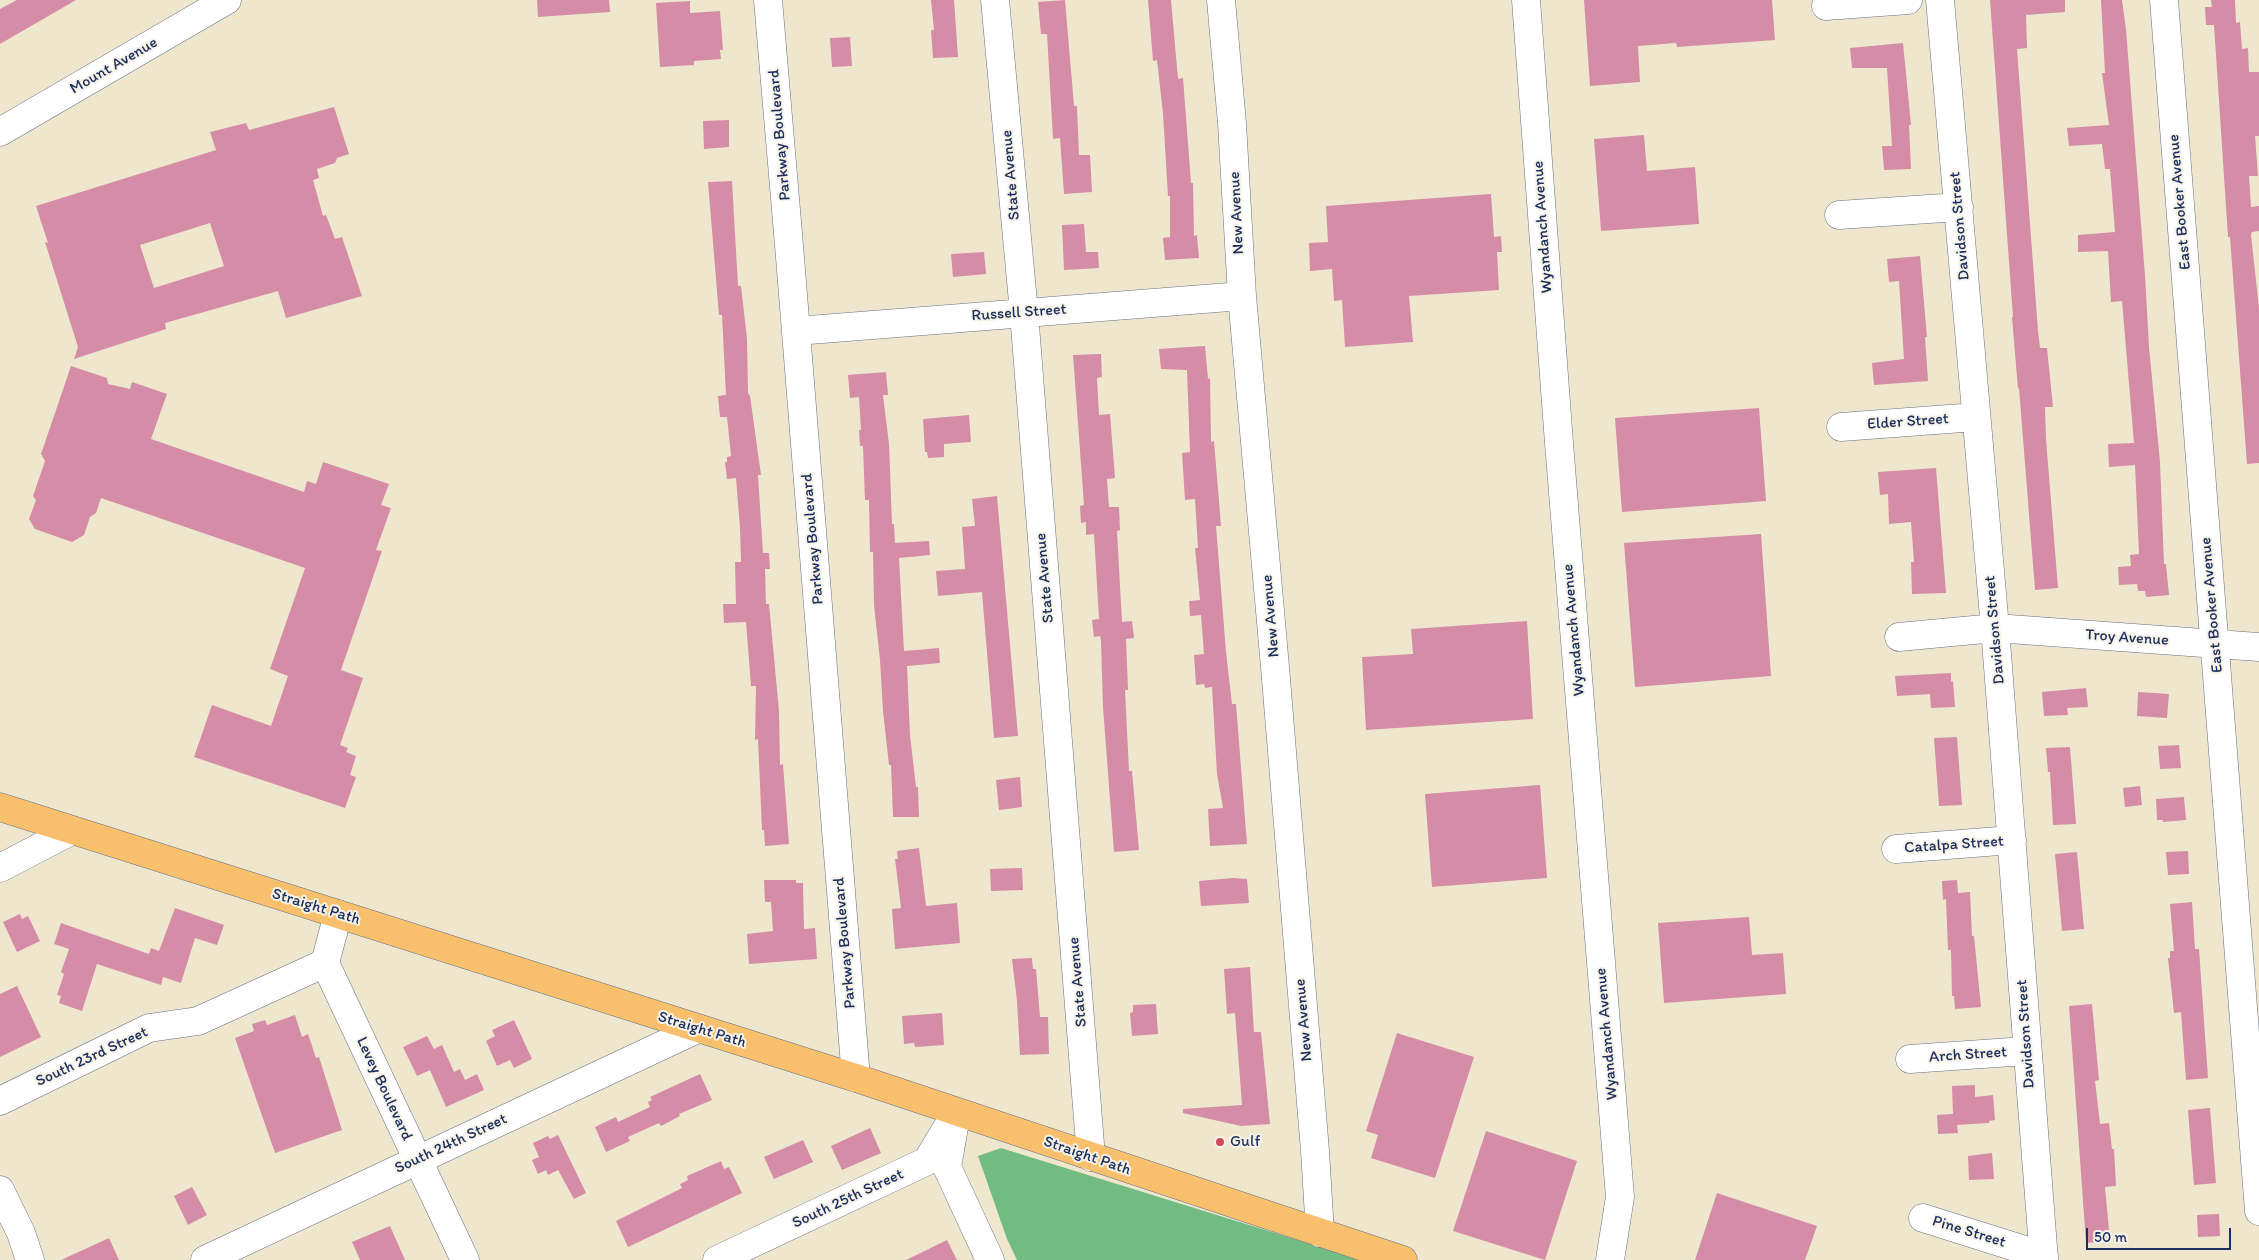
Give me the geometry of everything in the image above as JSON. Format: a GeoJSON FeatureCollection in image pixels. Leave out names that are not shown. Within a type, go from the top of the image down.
{"type":"FeatureCollection","features":[{"type":"Feature","properties":{"kind":"main road","name":"Straight Path"},"geometry":{"type":"LineString","coordinates":[[0,807],[856,1078],[956,1113],[1402,1260]]}},
{"type":"Feature","properties":{"kind":"street","name":"Mount Avenue"},"geometry":{"type":"LineString","coordinates":[[0,132],[227,0]]}},
{"type":"Feature","properties":{"kind":"street","name":"Parkway Boulevard"},"geometry":{"type":"LineString","coordinates":[[768,0],[856,1078]]}},
{"type":"Feature","properties":{"kind":"street","name":"State Avenue"},"geometry":{"type":"LineString","coordinates":[[995,0],[1024,313],[1091,1157]]}},
{"type":"Feature","properties":{"kind":"street","name":"New Avenue"},"geometry":{"type":"LineString","coordinates":[[1221,0],[1232,123],[1242,296],[1280,726],[1320,1233]]}},
{"type":"Feature","properties":{"kind":"street","name":"Wyandanch Avenue"},"geometry":{"type":"LineString","coordinates":[[1526,0],[1559,443],[1620,1197],[1610,1260]]}},
{"type":"Feature","properties":{"kind":"street"},"geometry":{"type":"LineString","coordinates":[[1826,6],[1908,0]]}},
{"type":"Feature","properties":{"kind":"street","name":"Davidson Street"},"geometry":{"type":"LineString","coordinates":[[1940,0],[1995,628],[2026,1050],[2044,1258]]}},
{"type":"Feature","properties":{"kind":"street","name":"East Booker Avenue"},"geometry":{"type":"LineString","coordinates":[[2164,0],[2259,1211]]}},
{"type":"Feature","properties":{"kind":"street"},"geometry":{"type":"LineString","coordinates":[[1839,215],[1959,207]]}},
{"type":"Feature","properties":{"kind":"street","name":"Russell Street"},"geometry":{"type":"LineString","coordinates":[[796,331],[1242,296]]}},
{"type":"Feature","properties":{"kind":"street","name":"Elder Street"},"geometry":{"type":"LineString","coordinates":[[1841,427],[1976,417]]}},
{"type":"Feature","properties":{"kind":"street","name":"Troy Avenue"},"geometry":{"type":"LineString","coordinates":[[1900,637],[1995,628],[2259,648]]}},
{"type":"Feature","properties":{"kind":"street"},"geometry":{"type":"LineString","coordinates":[[0,868],[71,831]]}},
{"type":"Feature","properties":{"kind":"street","name":"Catalpa Street"},"geometry":{"type":"LineString","coordinates":[[1896,848],[2012,840]]}},
{"type":"Feature","properties":{"kind":"street"},"geometry":{"type":"LineString","coordinates":[[325,963],[338,914]]}},
{"type":"Feature","properties":{"kind":"street","name":"South 23rd Street"},"geometry":{"type":"LineString","coordinates":[[0,1101],[149,1028],[198,1021],[325,963]]}},
{"type":"Feature","properties":{"kind":"street","name":"Levey Boulevard"},"geometry":{"type":"LineString","coordinates":[[325,963],[465,1260]]}},
{"type":"Feature","properties":{"kind":"street","name":"South 24th Street"},"geometry":{"type":"LineString","coordinates":[[205,1260],[697,1028]]}},
{"type":"Feature","properties":{"kind":"street","name":"Arch Street"},"geometry":{"type":"LineString","coordinates":[[1910,1059],[2026,1050]]}},
{"type":"Feature","properties":{"kind":"street"},"geometry":{"type":"LineString","coordinates":[[956,1113],[947,1167],[990,1260]]}},
{"type":"Feature","properties":{"kind":"street","name":"South 25th Street"},"geometry":{"type":"LineString","coordinates":[[717,1260],[927,1161],[956,1113]]}},
{"type":"Feature","properties":{"kind":"street"},"geometry":{"type":"LineString","coordinates":[[0,1190],[21,1233],[30,1260]]}},
{"type":"Feature","properties":{"kind":"street","name":"Pine Street"},"geometry":{"type":"LineString","coordinates":[[1923,1218],[2044,1258]]}},
{"type":"Feature","properties":{"kind":"green space"},"geometry":{"type":"Polygon","coordinates":[[[1001,1148],[1362,1260],[1017,1260],[1007,1239],[978,1156],[1001,1148]]]}},
{"type":"Feature","properties":{"kind":"building"},"geometry":{"type":"Polygon","coordinates":[[[17,0],[76,0],[0,44],[0,9],[17,0]]]}},
{"type":"Feature","properties":{"kind":"building"},"geometry":{"type":"Polygon","coordinates":[[[537,0],[609,0],[610,12],[538,17],[537,0]]]}},
{"type":"Feature","properties":{"kind":"building"},"geometry":{"type":"Polygon","coordinates":[[[931,0],[954,0],[958,57],[933,58],[931,30],[934,30],[931,0]]]}},
{"type":"Feature","properties":{"kind":"building"},"geometry":{"type":"Polygon","coordinates":[[[1065,0],[1074,106],[1077,106],[1079,155],[1090,155],[1092,192],[1064,194],[1060,138],[1053,139],[1047,34],[1041,34],[1038,2],[1065,0]]]}},
{"type":"Feature","properties":{"kind":"building"},"geometry":{"type":"Polygon","coordinates":[[[1148,0],[1171,0],[1178,79],[1183,78],[1191,183],[1193,183],[1194,236],[1197,235],[1199,258],[1165,260],[1163,238],[1170,237],[1170,196],[1168,196],[1163,113],[1157,60],[1153,61],[1148,0]]]}},
{"type":"Feature","properties":{"kind":"building"},"geometry":{"type":"Polygon","coordinates":[[[1584,0],[1772,0],[1775,40],[1677,47],[1676,43],[1638,46],[1640,82],[1590,86],[1584,0]]]}},
{"type":"Feature","properties":{"kind":"building"},"geometry":{"type":"Polygon","coordinates":[[[1990,0],[2065,0],[2065,12],[2026,15],[2027,48],[2017,49],[2038,331],[2040,348],[2047,348],[2053,407],[2045,407],[2058,588],[2035,590],[2012,317],[1990,0]]]}},
{"type":"Feature","properties":{"kind":"building"},"geometry":{"type":"Polygon","coordinates":[[[2101,0],[2122,0],[2126,29],[2149,347],[2160,462],[2164,564],[2166,564],[2169,595],[2146,597],[2145,591],[2138,591],[2137,584],[2119,585],[2118,567],[2131,566],[2130,555],[2139,554],[2135,465],[2109,467],[2108,444],[2134,443],[2122,301],[2111,302],[2108,251],[2078,252],[2078,235],[2115,232],[2110,169],[2105,169],[2102,144],[2069,146],[2067,128],[2109,125],[2102,73],[2105,73],[2101,0]]]}},
{"type":"Feature","properties":{"kind":"building"},"geometry":{"type":"Polygon","coordinates":[[[2211,0],[2235,0],[2236,23],[2240,22],[2242,49],[2248,48],[2249,72],[2259,72],[2259,136],[2255,136],[2258,176],[2249,176],[2251,207],[2259,206],[2259,231],[2252,232],[2251,235],[2259,308],[2259,463],[2247,464],[2230,237],[2228,237],[2214,25],[2206,25],[2205,7],[2212,7],[2211,0]]]}},
{"type":"Feature","properties":{"kind":"building"},"geometry":{"type":"Polygon","coordinates":[[[690,1],[690,13],[720,11],[723,50],[720,50],[721,59],[694,61],[694,65],[660,67],[656,3],[690,1]]]}},
{"type":"Feature","properties":{"kind":"building"},"geometry":{"type":"Polygon","coordinates":[[[850,37],[852,66],[832,67],[830,38],[850,37]]]}},
{"type":"Feature","properties":{"kind":"building"},"geometry":{"type":"Polygon","coordinates":[[[1903,43],[1911,125],[1909,125],[1911,169],[1884,170],[1882,146],[1892,146],[1887,68],[1852,68],[1850,48],[1903,43]]]}},
{"type":"Feature","properties":{"kind":"building"},"geometry":{"type":"Polygon","coordinates":[[[334,107],[349,154],[337,158],[335,163],[317,169],[319,178],[313,180],[323,216],[326,215],[335,239],[342,237],[362,296],[286,318],[278,291],[165,323],[166,329],[74,359],[78,347],[45,242],[48,243],[36,206],[216,150],[210,132],[246,123],[249,130],[334,107]],[[210,223],[140,245],[154,288],[224,266],[210,223]]]}},
{"type":"Feature","properties":{"kind":"building"},"geometry":{"type":"Polygon","coordinates":[[[729,120],[729,147],[704,149],[703,121],[729,120]]]}},
{"type":"Feature","properties":{"kind":"building"},"geometry":{"type":"Polygon","coordinates":[[[1644,135],[1647,171],[1695,167],[1699,224],[1601,231],[1594,139],[1644,135]]]}},
{"type":"Feature","properties":{"kind":"building"},"geometry":{"type":"Polygon","coordinates":[[[732,181],[738,286],[741,286],[747,339],[748,393],[750,396],[761,475],[758,475],[763,553],[769,553],[770,569],[765,569],[766,604],[769,604],[779,711],[780,765],[783,764],[789,844],[765,846],[764,830],[762,830],[758,739],[755,740],[756,686],[751,686],[746,622],[724,623],[723,604],[736,604],[735,562],[741,562],[740,528],[736,478],[727,479],[725,462],[727,462],[727,457],[731,456],[727,417],[720,417],[718,396],[726,395],[722,315],[719,315],[708,182],[732,181]]]}},
{"type":"Feature","properties":{"kind":"building"},"geometry":{"type":"Polygon","coordinates":[[[1491,194],[1494,237],[1501,236],[1502,252],[1497,252],[1499,290],[1409,296],[1413,342],[1345,347],[1342,300],[1334,301],[1332,269],[1310,271],[1309,243],[1328,242],[1326,206],[1491,194]]]}},
{"type":"Feature","properties":{"kind":"building"},"geometry":{"type":"Polygon","coordinates":[[[1084,224],[1086,252],[1098,252],[1099,268],[1064,270],[1062,225],[1084,224]]]}},
{"type":"Feature","properties":{"kind":"building"},"geometry":{"type":"Polygon","coordinates":[[[984,252],[986,274],[953,277],[951,254],[984,252]]]}},
{"type":"Feature","properties":{"kind":"building"},"geometry":{"type":"Polygon","coordinates":[[[1920,256],[1927,337],[1925,337],[1928,381],[1874,385],[1872,363],[1904,359],[1899,281],[1889,282],[1887,259],[1920,256]]]}},
{"type":"Feature","properties":{"kind":"building"},"geometry":{"type":"Polygon","coordinates":[[[1205,346],[1208,379],[1210,378],[1211,442],[1214,441],[1221,526],[1216,526],[1226,652],[1232,704],[1236,704],[1247,844],[1210,846],[1208,809],[1223,808],[1217,774],[1212,687],[1205,688],[1204,684],[1196,685],[1194,655],[1204,654],[1201,615],[1190,616],[1189,601],[1200,600],[1195,548],[1198,548],[1195,499],[1185,500],[1182,453],[1190,452],[1187,370],[1161,369],[1159,349],[1205,346]]]}},
{"type":"Feature","properties":{"kind":"building"},"geometry":{"type":"Polygon","coordinates":[[[1101,354],[1102,377],[1097,378],[1099,415],[1110,414],[1115,478],[1107,479],[1109,507],[1119,507],[1120,530],[1117,531],[1122,622],[1132,621],[1134,638],[1126,639],[1128,690],[1125,690],[1129,771],[1132,771],[1139,850],[1114,852],[1103,707],[1101,641],[1100,636],[1094,637],[1092,620],[1099,619],[1094,534],[1086,535],[1086,522],[1081,523],[1080,506],[1084,505],[1073,355],[1101,354]]]}},
{"type":"Feature","properties":{"kind":"building"},"geometry":{"type":"Polygon","coordinates":[[[71,366],[107,378],[108,384],[130,389],[132,382],[167,394],[151,439],[304,492],[307,481],[316,484],[323,462],[389,484],[381,505],[391,508],[376,550],[382,551],[341,670],[363,678],[340,745],[348,748],[346,752],[356,756],[350,775],[356,777],[345,808],[194,757],[212,705],[271,726],[288,676],[270,669],[305,568],[101,498],[96,513],[90,517],[84,535],[72,542],[35,529],[29,519],[36,500],[33,496],[45,461],[41,454],[71,366]]]}},
{"type":"Feature","properties":{"kind":"building"},"geometry":{"type":"Polygon","coordinates":[[[886,372],[888,395],[883,395],[889,444],[892,524],[894,524],[895,543],[929,541],[930,555],[899,558],[904,651],[939,648],[940,663],[907,666],[910,735],[916,787],[918,787],[919,817],[893,817],[891,765],[889,765],[883,711],[874,605],[873,552],[870,552],[869,500],[865,500],[863,446],[860,446],[859,397],[850,398],[848,375],[886,372]]]}},
{"type":"Feature","properties":{"kind":"building"},"geometry":{"type":"Polygon","coordinates":[[[1759,408],[1766,501],[1622,512],[1615,418],[1759,408]]]}},
{"type":"Feature","properties":{"kind":"building"},"geometry":{"type":"Polygon","coordinates":[[[969,415],[971,442],[944,444],[944,457],[928,458],[927,452],[925,452],[923,419],[969,415]]]}},
{"type":"Feature","properties":{"kind":"building"},"geometry":{"type":"Polygon","coordinates":[[[1936,468],[1946,593],[1912,594],[1911,562],[1914,562],[1911,522],[1889,524],[1888,494],[1880,495],[1878,472],[1936,468]]]}},
{"type":"Feature","properties":{"kind":"building"},"geometry":{"type":"Polygon","coordinates":[[[997,496],[1018,736],[994,738],[982,592],[938,596],[936,571],[965,569],[962,527],[975,526],[972,499],[997,496]]]}},
{"type":"Feature","properties":{"kind":"building"},"geometry":{"type":"Polygon","coordinates":[[[1761,534],[1771,676],[1635,687],[1624,543],[1761,534]]]}},
{"type":"Feature","properties":{"kind":"building"},"geometry":{"type":"Polygon","coordinates":[[[1527,621],[1533,719],[1366,730],[1362,657],[1413,654],[1411,629],[1527,621]]]}},
{"type":"Feature","properties":{"kind":"building"},"geometry":{"type":"Polygon","coordinates":[[[1951,673],[1955,707],[1931,708],[1930,694],[1897,696],[1895,676],[1951,673]]]}},
{"type":"Feature","properties":{"kind":"building"},"geometry":{"type":"Polygon","coordinates":[[[2086,688],[2088,707],[2067,708],[2068,715],[2044,716],[2042,692],[2086,688]]]}},
{"type":"Feature","properties":{"kind":"building"},"geometry":{"type":"Polygon","coordinates":[[[2138,692],[2169,694],[2167,718],[2137,716],[2138,692]]]}},
{"type":"Feature","properties":{"kind":"building"},"geometry":{"type":"Polygon","coordinates":[[[1957,737],[1962,805],[1939,806],[1934,738],[1957,737]]]}},
{"type":"Feature","properties":{"kind":"building"},"geometry":{"type":"Polygon","coordinates":[[[2179,745],[2181,768],[2160,769],[2158,746],[2179,745]]]}},
{"type":"Feature","properties":{"kind":"building"},"geometry":{"type":"Polygon","coordinates":[[[2070,747],[2076,824],[2053,825],[2050,772],[2048,772],[2046,748],[2070,747]]]}},
{"type":"Feature","properties":{"kind":"building"},"geometry":{"type":"Polygon","coordinates":[[[1020,777],[1022,807],[999,810],[996,780],[1020,777]]]}},
{"type":"Feature","properties":{"kind":"building"},"geometry":{"type":"Polygon","coordinates":[[[1540,785],[1547,878],[1432,887],[1425,794],[1540,785]]]}},
{"type":"Feature","properties":{"kind":"building"},"geometry":{"type":"Polygon","coordinates":[[[2140,786],[2142,805],[2125,807],[2123,788],[2140,786]]]}},
{"type":"Feature","properties":{"kind":"building"},"geometry":{"type":"Polygon","coordinates":[[[2184,797],[2186,820],[2163,822],[2163,820],[2157,820],[2156,799],[2184,797]]]}},
{"type":"Feature","properties":{"kind":"building"},"geometry":{"type":"Polygon","coordinates":[[[919,848],[926,906],[957,903],[960,943],[895,949],[892,909],[901,908],[895,859],[898,859],[897,851],[919,848]]]}},
{"type":"Feature","properties":{"kind":"building"},"geometry":{"type":"Polygon","coordinates":[[[2188,851],[2189,874],[2168,875],[2166,852],[2188,851]]]}},
{"type":"Feature","properties":{"kind":"building"},"geometry":{"type":"Polygon","coordinates":[[[2077,852],[2084,929],[2062,931],[2055,854],[2077,852]]]}},
{"type":"Feature","properties":{"kind":"building"},"geometry":{"type":"Polygon","coordinates":[[[1022,868],[1023,890],[991,891],[990,869],[1022,868]]]}},
{"type":"Feature","properties":{"kind":"building"},"geometry":{"type":"Polygon","coordinates":[[[1233,878],[1247,879],[1249,903],[1201,906],[1199,881],[1233,878]]]}},
{"type":"Feature","properties":{"kind":"building"},"geometry":{"type":"Polygon","coordinates":[[[764,880],[796,880],[796,883],[803,883],[804,929],[815,928],[817,959],[749,964],[747,934],[773,931],[771,902],[765,902],[764,880]]]}},
{"type":"Feature","properties":{"kind":"building"},"geometry":{"type":"Polygon","coordinates":[[[1957,880],[1958,893],[1970,892],[1972,936],[1974,936],[1981,1007],[1955,1009],[1954,996],[1952,996],[1951,950],[1948,950],[1946,899],[1943,900],[1942,881],[1957,880]]]}},
{"type":"Feature","properties":{"kind":"building"},"geometry":{"type":"Polygon","coordinates":[[[2192,902],[2195,949],[2199,949],[2208,1078],[2186,1080],[2181,1012],[2174,1013],[2168,958],[2170,958],[2170,951],[2174,951],[2170,904],[2192,902]]]}},
{"type":"Feature","properties":{"kind":"building"},"geometry":{"type":"Polygon","coordinates":[[[175,908],[224,925],[217,945],[195,938],[181,983],[163,977],[161,985],[97,964],[82,1011],[59,1003],[61,996],[57,995],[64,974],[61,972],[69,949],[54,944],[61,923],[149,954],[151,948],[159,951],[175,908]]]}},
{"type":"Feature","properties":{"kind":"building"},"geometry":{"type":"Polygon","coordinates":[[[20,914],[22,919],[28,916],[40,941],[17,952],[3,922],[20,914]]]}},
{"type":"Feature","properties":{"kind":"building"},"geometry":{"type":"Polygon","coordinates":[[[1749,917],[1752,955],[1783,953],[1786,994],[1664,1003],[1658,923],[1749,917]]]}},
{"type":"Feature","properties":{"kind":"building"},"geometry":{"type":"Polygon","coordinates":[[[1032,958],[1033,969],[1036,969],[1040,1017],[1048,1017],[1049,1054],[1020,1055],[1012,959],[1032,958]]]}},
{"type":"Feature","properties":{"kind":"building"},"geometry":{"type":"Polygon","coordinates":[[[1250,967],[1254,1032],[1261,1032],[1270,1124],[1241,1126],[1183,1113],[1183,1109],[1242,1105],[1235,1013],[1227,1014],[1224,969],[1250,967]]]}},
{"type":"Feature","properties":{"kind":"building"},"geometry":{"type":"Polygon","coordinates":[[[17,986],[41,1037],[0,1057],[0,994],[17,986]]]}},
{"type":"Feature","properties":{"kind":"building"},"geometry":{"type":"Polygon","coordinates":[[[1156,1004],[1158,1034],[1132,1036],[1130,1013],[1133,1012],[1133,1005],[1156,1004]]]}},
{"type":"Feature","properties":{"kind":"building"},"geometry":{"type":"Polygon","coordinates":[[[2092,1004],[2099,1080],[2095,1081],[2100,1124],[2109,1123],[2112,1149],[2114,1149],[2116,1186],[2105,1187],[2110,1241],[2086,1243],[2069,1006],[2092,1004]]]}},
{"type":"Feature","properties":{"kind":"building"},"geometry":{"type":"Polygon","coordinates":[[[942,1013],[944,1045],[915,1047],[914,1043],[904,1044],[902,1016],[942,1013]]]}},
{"type":"Feature","properties":{"kind":"building"},"geometry":{"type":"Polygon","coordinates":[[[295,1015],[302,1037],[308,1034],[316,1058],[319,1057],[342,1130],[275,1153],[235,1038],[254,1031],[252,1024],[265,1020],[267,1025],[295,1015]]]}},
{"type":"Feature","properties":{"kind":"building"},"geometry":{"type":"Polygon","coordinates":[[[514,1020],[532,1059],[514,1068],[510,1060],[497,1066],[486,1041],[495,1036],[492,1030],[514,1020]]]}},
{"type":"Feature","properties":{"kind":"building"},"geometry":{"type":"Polygon","coordinates":[[[1397,1033],[1474,1057],[1435,1178],[1371,1158],[1378,1135],[1366,1131],[1397,1033]]]}},
{"type":"Feature","properties":{"kind":"building"},"geometry":{"type":"Polygon","coordinates":[[[427,1036],[434,1049],[442,1045],[454,1072],[460,1069],[465,1080],[477,1074],[484,1090],[446,1107],[430,1070],[417,1076],[403,1047],[427,1036]]]}},
{"type":"Feature","properties":{"kind":"building"},"geometry":{"type":"Polygon","coordinates":[[[700,1074],[712,1100],[679,1114],[680,1116],[661,1126],[659,1123],[628,1137],[630,1141],[606,1152],[595,1127],[616,1117],[618,1122],[650,1107],[648,1102],[652,1100],[650,1097],[700,1074]]]}},
{"type":"Feature","properties":{"kind":"building"},"geometry":{"type":"Polygon","coordinates":[[[1975,1085],[1975,1097],[1993,1095],[1995,1120],[1989,1121],[1989,1123],[1957,1125],[1958,1133],[1938,1134],[1937,1115],[1953,1114],[1952,1086],[1975,1085]]]}},
{"type":"Feature","properties":{"kind":"building"},"geometry":{"type":"Polygon","coordinates":[[[2210,1108],[2216,1183],[2194,1185],[2188,1110],[2210,1108]]]}},
{"type":"Feature","properties":{"kind":"building"},"geometry":{"type":"Polygon","coordinates":[[[870,1128],[881,1153],[842,1170],[831,1146],[870,1128]]]}},
{"type":"Feature","properties":{"kind":"building"},"geometry":{"type":"Polygon","coordinates":[[[1486,1131],[1577,1161],[1545,1260],[1453,1231],[1486,1131]]]}},
{"type":"Feature","properties":{"kind":"building"},"geometry":{"type":"Polygon","coordinates":[[[558,1135],[586,1193],[574,1199],[558,1170],[548,1175],[546,1170],[538,1174],[532,1160],[539,1157],[533,1143],[548,1136],[550,1139],[558,1135]]]}},
{"type":"Feature","properties":{"kind":"building"},"geometry":{"type":"Polygon","coordinates":[[[803,1140],[813,1162],[774,1179],[764,1157],[803,1140]]]}},
{"type":"Feature","properties":{"kind":"building"},"geometry":{"type":"Polygon","coordinates":[[[1992,1153],[1994,1179],[1969,1180],[1968,1156],[1992,1153]]]}},
{"type":"Feature","properties":{"kind":"building"},"geometry":{"type":"Polygon","coordinates":[[[721,1161],[724,1169],[729,1167],[742,1193],[628,1247],[616,1221],[682,1188],[680,1184],[688,1180],[687,1176],[721,1161]]]}},
{"type":"Feature","properties":{"kind":"building"},"geometry":{"type":"Polygon","coordinates":[[[192,1187],[207,1215],[188,1225],[174,1196],[192,1187]]]}},
{"type":"Feature","properties":{"kind":"building"},"geometry":{"type":"Polygon","coordinates":[[[1717,1193],[1817,1226],[1805,1260],[1695,1260],[1717,1193]]]}},
{"type":"Feature","properties":{"kind":"building"},"geometry":{"type":"Polygon","coordinates":[[[2219,1214],[2220,1236],[2198,1237],[2197,1215],[2219,1214]]]}},
{"type":"Feature","properties":{"kind":"building"},"geometry":{"type":"Polygon","coordinates":[[[390,1226],[405,1260],[360,1260],[352,1242],[390,1226]]]}},
{"type":"Feature","properties":{"kind":"building"},"geometry":{"type":"Polygon","coordinates":[[[109,1238],[119,1260],[61,1260],[109,1238]]]}},
{"type":"Feature","properties":{"kind":"building"},"geometry":{"type":"Polygon","coordinates":[[[947,1240],[957,1260],[906,1260],[947,1240]]]}},
{"type":"Feature","properties":{"kind":"place","name":"Gulf"},"geometry":{"type":"Point","coordinates":[1220,1142]}}]}
